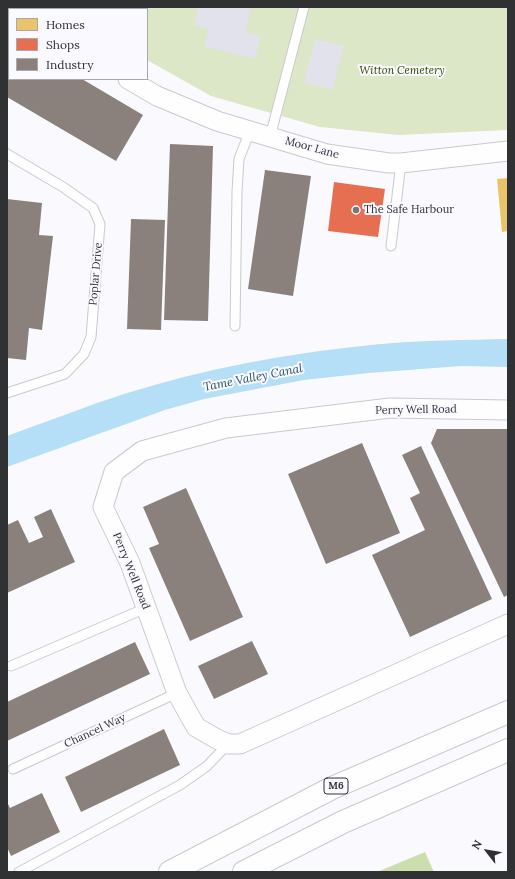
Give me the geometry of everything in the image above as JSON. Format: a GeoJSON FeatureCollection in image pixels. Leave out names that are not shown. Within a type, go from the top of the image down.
{"type":"FeatureCollection","features":[{"type":"Feature","properties":{"kind":"highway","name":"M6"},"geometry":{"type":"LineString","coordinates":[[170,872],[332,788],[508,712]]}},
{"type":"Feature","properties":{"kind":"highway"},"geometry":{"type":"LineString","coordinates":[[244,872],[343,822],[508,750]]}},
{"type":"Feature","properties":{"kind":"street","name":"Moor Lane"},"geometry":{"type":"LineString","coordinates":[[130,80],[157,96],[217,121],[327,154],[389,163],[401,163],[508,151]]}},
{"type":"Feature","properties":{"kind":"street","name":"Perry Well Road"},"geometry":{"type":"LineString","coordinates":[[228,744],[196,727],[177,694],[130,563],[103,506],[114,472],[142,451],[226,428],[390,408],[508,410]]}},
{"type":"Feature","properties":{"kind":"street"},"geometry":{"type":"LineString","coordinates":[[228,744],[240,744],[508,624]]}},
{"type":"Feature","properties":{"kind":"lane"},"geometry":{"type":"LineString","coordinates":[[270,137],[304,7]]}},
{"type":"Feature","properties":{"kind":"lane"},"geometry":{"type":"LineString","coordinates":[[235,326],[239,159],[250,131]]}},
{"type":"Feature","properties":{"kind":"lane","name":"Poplar Drive"},"geometry":{"type":"LineString","coordinates":[[7,154],[63,187],[93,208],[100,224],[91,337],[84,354],[65,374],[7,393]]}},
{"type":"Feature","properties":{"kind":"lane"},"geometry":{"type":"LineString","coordinates":[[391,246],[401,163]]}},
{"type":"Feature","properties":{"kind":"lane"},"geometry":{"type":"LineString","coordinates":[[11,666],[146,608]]}},
{"type":"Feature","properties":{"kind":"lane","name":"Chancel Way"},"geometry":{"type":"LineString","coordinates":[[13,769],[177,694]]}},
{"type":"Feature","properties":{"kind":"lane"},"geometry":{"type":"LineString","coordinates":[[19,872],[180,785],[207,766],[228,744]]}},
{"type":"Feature","properties":{"kind":"green space","name":"Witton Cemetery"},"geometry":{"type":"Polygon","coordinates":[[[56,7],[508,7],[508,130],[398,135],[320,127],[211,96],[148,61],[148,8],[56,7]]]}},
{"type":"Feature","properties":{"kind":"green space"},"geometry":{"type":"Polygon","coordinates":[[[425,852],[434,872],[377,872],[425,852]]]}},
{"type":"Feature","properties":{"kind":"water","name":"Tame Valley Canal"},"geometry":{"type":"Polygon","coordinates":[[[508,339],[508,367],[461,366],[369,373],[304,380],[204,399],[165,410],[7,467],[7,436],[124,394],[187,376],[283,356],[348,347],[444,340],[508,339]]]}},
{"type":"Feature","properties":{"kind":"building: Homes"},"geometry":{"type":"Polygon","coordinates":[[[508,178],[508,231],[502,232],[497,179],[508,178]]]}},
{"type":"Feature","properties":{"kind":"building: Shops","name":"The Safe Harbour"},"geometry":{"type":"Polygon","coordinates":[[[334,182],[385,189],[378,237],[328,231],[334,182]]]}},
{"type":"Feature","properties":{"kind":"building: Industry"},"geometry":{"type":"Polygon","coordinates":[[[8,35],[8,80],[84,80],[143,115],[116,161],[7,97],[8,35]]]}},
{"type":"Feature","properties":{"kind":"building: Industry"},"geometry":{"type":"Polygon","coordinates":[[[170,144],[213,146],[208,321],[164,320],[170,144]]]}},
{"type":"Feature","properties":{"kind":"building: Industry"},"geometry":{"type":"Polygon","coordinates":[[[265,170],[311,176],[293,296],[248,289],[265,170]]]}},
{"type":"Feature","properties":{"kind":"building: Industry"},"geometry":{"type":"Polygon","coordinates":[[[7,199],[42,203],[39,235],[53,236],[42,330],[29,328],[26,360],[7,358],[7,199]]]}},
{"type":"Feature","properties":{"kind":"building: Industry"},"geometry":{"type":"Polygon","coordinates":[[[131,219],[165,220],[161,330],[127,329],[131,219]]]}},
{"type":"Feature","properties":{"kind":"building: Industry"},"geometry":{"type":"Polygon","coordinates":[[[437,429],[508,429],[508,595],[504,597],[431,443],[437,429]]]}},
{"type":"Feature","properties":{"kind":"building: Industry"},"geometry":{"type":"Polygon","coordinates":[[[362,443],[400,533],[326,564],[288,474],[362,443]]]}},
{"type":"Feature","properties":{"kind":"building: Industry"},"geometry":{"type":"Polygon","coordinates":[[[421,446],[492,599],[410,637],[372,555],[425,530],[410,498],[420,493],[402,455],[421,446]]]}},
{"type":"Feature","properties":{"kind":"building: Industry"},"geometry":{"type":"Polygon","coordinates":[[[186,488],[243,617],[190,641],[149,548],[159,544],[143,507],[186,488]]]}},
{"type":"Feature","properties":{"kind":"building: Industry"},"geometry":{"type":"Polygon","coordinates":[[[51,509],[75,562],[7,593],[7,525],[18,520],[29,543],[43,537],[34,517],[51,509]]]}},
{"type":"Feature","properties":{"kind":"building: Industry"},"geometry":{"type":"Polygon","coordinates":[[[252,641],[268,674],[214,699],[198,666],[252,641]]]}},
{"type":"Feature","properties":{"kind":"building: Industry"},"geometry":{"type":"Polygon","coordinates":[[[135,642],[150,674],[7,741],[7,702],[135,642]]]}},
{"type":"Feature","properties":{"kind":"building: Industry"},"geometry":{"type":"Polygon","coordinates":[[[164,729],[180,765],[81,812],[65,777],[164,729]]]}},
{"type":"Feature","properties":{"kind":"building: Industry"},"geometry":{"type":"Polygon","coordinates":[[[42,793],[60,832],[11,856],[7,847],[7,802],[10,808],[42,793]]]}},
{"type":"Feature","properties":{"kind":"building: Other"},"geometry":{"type":"Polygon","coordinates":[[[199,7],[240,7],[251,10],[245,32],[261,36],[255,59],[204,46],[209,29],[194,25],[199,7]]]}},
{"type":"Feature","properties":{"kind":"building: Other"},"geometry":{"type":"Polygon","coordinates":[[[315,39],[344,46],[332,90],[304,82],[315,39]]]}},
{"type":"Feature","properties":{"kind":"place","name":"The Safe Harbour"},"geometry":{"type":"Point","coordinates":[356,210]}}]}
